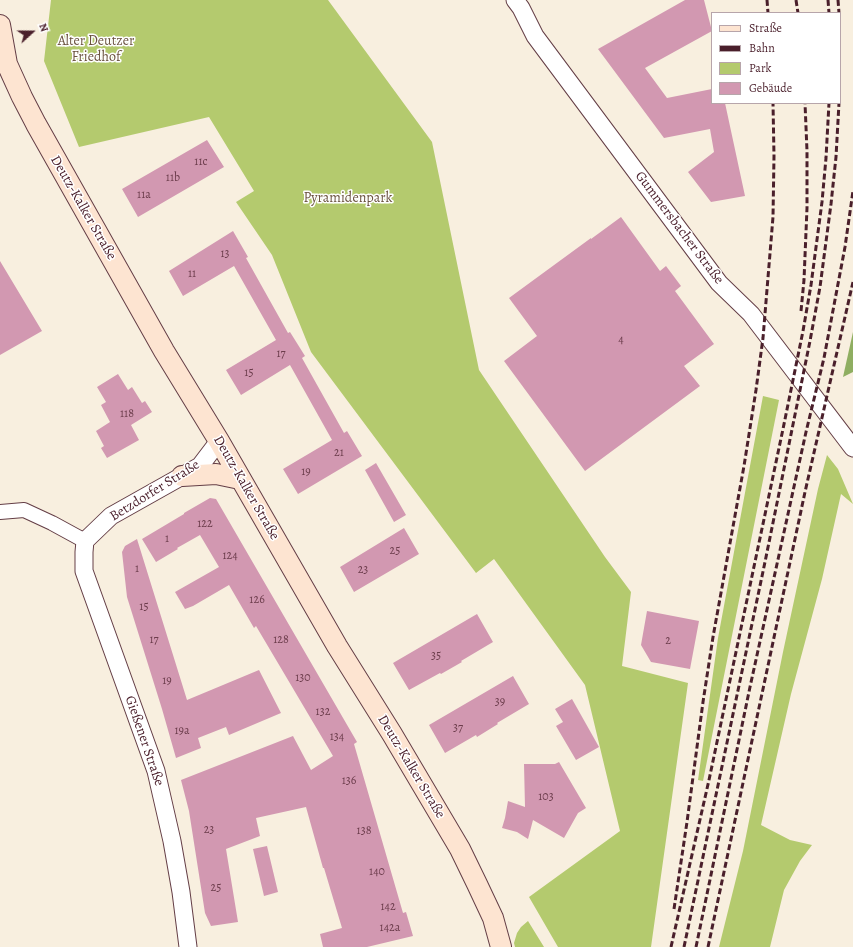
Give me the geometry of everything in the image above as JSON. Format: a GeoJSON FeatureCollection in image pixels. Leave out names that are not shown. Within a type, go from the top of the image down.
{"type":"FeatureCollection","features":[{"type":"Feature","properties":{"kind":"main road","name":"Deutz-Kalker Straße"},"geometry":{"type":"LineString","coordinates":[[0,25],[3,66],[22,97],[81,206],[164,351],[219,441],[337,646],[392,734],[460,849],[492,918],[501,947]]}},
{"type":"Feature","properties":{"kind":"main road"},"geometry":{"type":"LineString","coordinates":[[182,476],[216,474],[240,479]]}},
{"type":"Feature","properties":{"kind":"street","name":"Gummersbacher Straße"},"geometry":{"type":"LineString","coordinates":[[515,0],[521,8],[535,36],[719,283],[751,314],[853,448]]}},
{"type":"Feature","properties":{"kind":"street","name":"Betzdorfer Straße"},"geometry":{"type":"LineString","coordinates":[[85,541],[111,516],[200,466],[219,441]]}},
{"type":"Feature","properties":{"kind":"street"},"geometry":{"type":"LineString","coordinates":[[0,512],[24,510],[85,541]]}},
{"type":"Feature","properties":{"kind":"street","name":"Gießener Straße"},"geometry":{"type":"LineString","coordinates":[[85,541],[84,571],[156,771],[172,841],[181,892],[188,947]]}},
{"type":"Feature","properties":{"kind":"green space","name":"Pyramidenpark"},"geometry":{"type":"Polygon","coordinates":[[[51,0],[328,0],[432,142],[479,370],[605,557],[631,592],[622,666],[688,683],[651,947],[558,947],[529,897],[620,831],[585,685],[494,559],[476,573],[311,352],[272,255],[236,202],[254,191],[209,117],[79,147],[44,61],[51,0]]]}},
{"type":"Feature","properties":{"kind":"green space"},"geometry":{"type":"Polygon","coordinates":[[[853,332],[853,372],[843,377],[853,332]]]}},
{"type":"Feature","properties":{"kind":"green space"},"geometry":{"type":"Polygon","coordinates":[[[763,396],[779,400],[703,781],[698,780],[718,638],[763,396]]]}},
{"type":"Feature","properties":{"kind":"green space"},"geometry":{"type":"Polygon","coordinates":[[[827,455],[838,469],[853,504],[841,494],[822,579],[791,694],[761,825],[790,840],[812,845],[800,861],[784,890],[770,947],[719,947],[743,851],[783,652],[818,489],[827,455]]]}},
{"type":"Feature","properties":{"kind":"green space"},"geometry":{"type":"Polygon","coordinates":[[[528,921],[544,947],[515,947],[514,943],[517,933],[528,921]]]}},
{"type":"Feature","properties":{"kind":"building"},"geometry":{"type":"Polygon","coordinates":[[[685,0],[704,0],[711,32],[645,68],[667,98],[711,89],[711,104],[725,104],[745,196],[711,202],[688,172],[714,152],[710,129],[664,138],[598,49],[685,0]]]}},
{"type":"Feature","properties":{"kind":"building"},"geometry":{"type":"Polygon","coordinates":[[[207,140],[224,167],[138,217],[122,189],[207,140]]]}},
{"type":"Feature","properties":{"kind":"building"},"geometry":{"type":"Polygon","coordinates":[[[621,217],[660,271],[666,266],[681,286],[675,291],[714,344],[684,366],[700,386],[585,471],[504,361],[537,336],[509,298],[621,217]]]}},
{"type":"Feature","properties":{"kind":"building"},"geometry":{"type":"Polygon","coordinates":[[[233,231],[248,257],[246,258],[288,333],[290,332],[305,356],[302,358],[344,433],[347,431],[362,456],[298,494],[283,469],[332,440],[290,365],[241,395],[226,370],[276,340],[234,266],[183,296],[169,271],[233,231]]]}},
{"type":"Feature","properties":{"kind":"building"},"geometry":{"type":"Polygon","coordinates":[[[0,261],[42,331],[0,355],[0,261]]]}},
{"type":"Feature","properties":{"kind":"building"},"geometry":{"type":"Polygon","coordinates":[[[118,374],[128,390],[132,387],[142,403],[145,401],[152,412],[131,425],[139,440],[107,458],[101,448],[104,446],[96,431],[110,422],[101,405],[106,402],[97,387],[118,374]]]}},
{"type":"Feature","properties":{"kind":"building"},"geometry":{"type":"Polygon","coordinates":[[[376,463],[406,515],[394,522],[365,470],[376,463]]]}},
{"type":"Feature","properties":{"kind":"building"},"geometry":{"type":"Polygon","coordinates":[[[210,498],[216,499],[357,742],[354,744],[403,913],[406,912],[413,936],[367,947],[323,947],[320,934],[342,928],[306,807],[256,818],[260,836],[226,849],[238,922],[211,926],[205,913],[189,811],[181,780],[293,736],[311,770],[333,756],[256,626],[254,628],[229,585],[185,609],[175,592],[219,567],[200,535],[156,562],[142,539],[210,498]]]}},
{"type":"Feature","properties":{"kind":"building"},"geometry":{"type":"Polygon","coordinates":[[[404,528],[419,554],[354,592],[340,567],[404,528]]]}},
{"type":"Feature","properties":{"kind":"building"},"geometry":{"type":"Polygon","coordinates":[[[137,539],[187,700],[259,670],[281,713],[229,735],[226,727],[198,738],[201,748],[176,758],[127,597],[122,552],[125,546],[137,539]]]}},
{"type":"Feature","properties":{"kind":"building"},"geometry":{"type":"Polygon","coordinates":[[[647,611],[699,621],[690,669],[651,662],[641,645],[647,611]]]}},
{"type":"Feature","properties":{"kind":"building"},"geometry":{"type":"Polygon","coordinates":[[[477,614],[493,642],[441,674],[440,673],[409,690],[393,663],[477,614]]]}},
{"type":"Feature","properties":{"kind":"building"},"geometry":{"type":"Polygon","coordinates":[[[513,676],[529,704],[477,737],[476,735],[445,753],[429,725],[513,676]]]}},
{"type":"Feature","properties":{"kind":"building"},"geometry":{"type":"Polygon","coordinates":[[[572,699],[599,747],[576,760],[556,726],[563,722],[555,709],[572,699]]]}},
{"type":"Feature","properties":{"kind":"building"},"geometry":{"type":"Polygon","coordinates":[[[559,762],[586,808],[578,813],[564,838],[533,820],[528,839],[517,832],[502,828],[508,801],[525,807],[524,764],[555,764],[559,762]]]}},
{"type":"Feature","properties":{"kind":"building"},"geometry":{"type":"Polygon","coordinates":[[[267,846],[278,892],[264,896],[253,849],[267,846]]]}},
{"type":"Feature","properties":{"kind":"railway"},"geometry":{"type":"LineString","coordinates":[[767,0],[768,12]]}},
{"type":"Feature","properties":{"kind":"railway"},"geometry":{"type":"LineString","coordinates":[[796,0],[798,12]]}},
{"type":"Feature","properties":{"kind":"railway"},"geometry":{"type":"LineString","coordinates":[[828,0],[829,12]]}},
{"type":"Feature","properties":{"kind":"railway"},"geometry":{"type":"LineString","coordinates":[[838,0],[839,12]]}},
{"type":"Feature","properties":{"kind":"railway"},"geometry":{"type":"LineString","coordinates":[[674,909],[713,637],[744,466],[763,338],[773,217],[773,104]]}},
{"type":"Feature","properties":{"kind":"railway"},"geometry":{"type":"LineString","coordinates":[[801,311],[807,208],[805,104]]}},
{"type":"Feature","properties":{"kind":"railway"},"geometry":{"type":"LineString","coordinates":[[671,947],[709,780],[803,331],[811,285],[822,202],[829,104]]}},
{"type":"Feature","properties":{"kind":"railway"},"geometry":{"type":"LineString","coordinates":[[684,947],[765,562],[820,287],[836,157],[839,104]]}},
{"type":"Feature","properties":{"kind":"railway"},"geometry":{"type":"LineString","coordinates":[[696,947],[750,687],[806,432],[824,358],[845,247],[853,191]]}},
{"type":"Feature","properties":{"kind":"railway"},"geometry":{"type":"LineString","coordinates":[[708,947],[805,492],[853,282]]}},
{"type":"Feature","properties":{"kind":"park label","name":"Alter Deutzer Friedhof"},"geometry":{"type":"Point","coordinates":[96,50]}}]}
